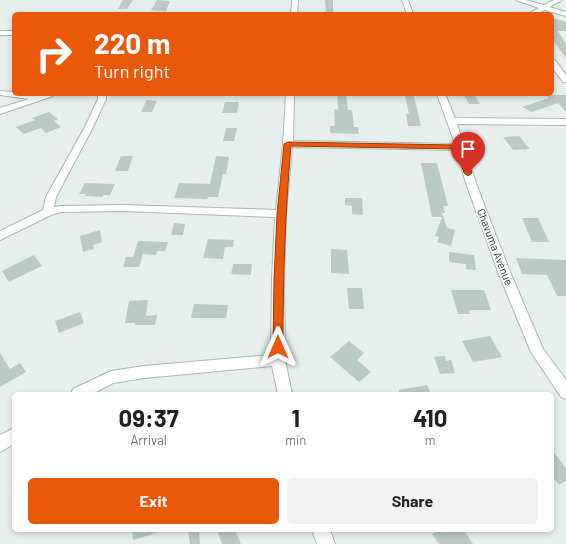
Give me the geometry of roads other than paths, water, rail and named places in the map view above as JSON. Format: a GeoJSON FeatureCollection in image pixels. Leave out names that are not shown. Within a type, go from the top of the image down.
{"type":"FeatureCollection","features":[{"type":"Feature","properties":{"kind":"street"},"geometry":{"type":"LineString","coordinates":[[294,12],[295,0]]}},
{"type":"Feature","properties":{"kind":"street"},"geometry":{"type":"LineString","coordinates":[[405,0],[409,12]]}},
{"type":"Feature","properties":{"kind":"street"},"geometry":{"type":"LineString","coordinates":[[519,0],[566,14]]}},
{"type":"Feature","properties":{"kind":"street"},"geometry":{"type":"LineString","coordinates":[[534,12],[559,0]]}},
{"type":"Feature","properties":{"kind":"street"},"geometry":{"type":"LineString","coordinates":[[0,33],[12,33]]}},
{"type":"Feature","properties":{"kind":"street"},"geometry":{"type":"LineString","coordinates":[[554,65],[566,80]]}},
{"type":"Feature","properties":{"kind":"street"},"geometry":{"type":"LineString","coordinates":[[0,93],[12,94]]}},
{"type":"Feature","properties":{"kind":"street"},"geometry":{"type":"LineString","coordinates":[[31,96],[41,97]]}},
{"type":"Feature","properties":{"kind":"street"},"geometry":{"type":"LineString","coordinates":[[0,112],[44,96]]}},
{"type":"Feature","properties":{"kind":"street"},"geometry":{"type":"LineString","coordinates":[[48,212],[48,203],[89,127],[102,96]]}},
{"type":"Feature","properties":{"kind":"street"},"geometry":{"type":"LineString","coordinates":[[284,392],[278,360],[278,280],[281,214],[288,144],[290,96]]}},
{"type":"Feature","properties":{"kind":"street","name":"Chavuma Avenue"},"geometry":{"type":"LineString","coordinates":[[443,96],[452,121],[459,147],[504,272],[538,352],[566,392]]}},
{"type":"Feature","properties":{"kind":"street"},"geometry":{"type":"LineString","coordinates":[[452,121],[566,122]]}},
{"type":"Feature","properties":{"kind":"street"},"geometry":{"type":"LineString","coordinates":[[288,144],[459,147]]}},
{"type":"Feature","properties":{"kind":"street"},"geometry":{"type":"LineString","coordinates":[[0,236],[48,212],[84,207],[281,214]]}},
{"type":"Feature","properties":{"kind":"street"},"geometry":{"type":"LineString","coordinates":[[81,392],[110,378],[144,372],[278,360]]}},
{"type":"Feature","properties":{"kind":"street"},"geometry":{"type":"LineString","coordinates":[[0,444],[12,436]]}},
{"type":"Feature","properties":{"kind":"street"},"geometry":{"type":"LineString","coordinates":[[322,532],[326,544]]}}]}
